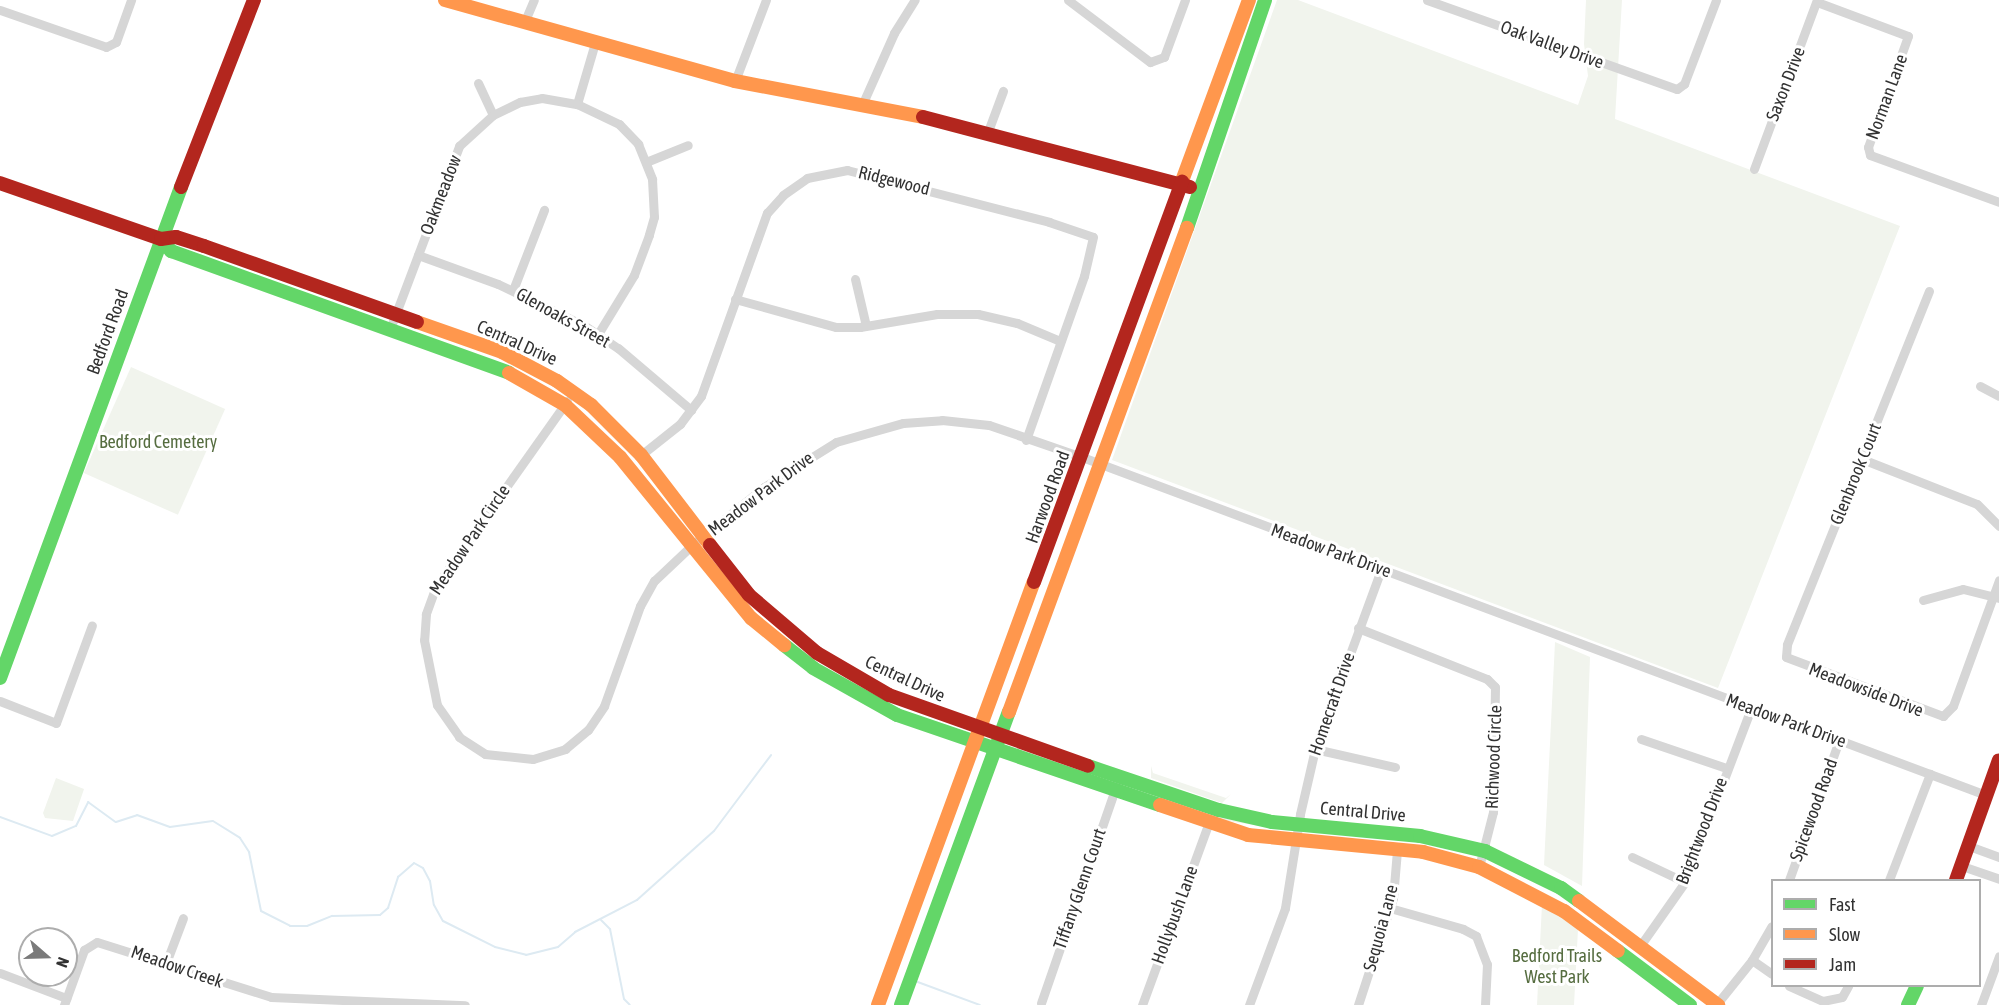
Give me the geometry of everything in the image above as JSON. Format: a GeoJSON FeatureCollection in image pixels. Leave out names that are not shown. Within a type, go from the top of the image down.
{"type":"FeatureCollection","features":[{"type":"Feature","properties":{"kind":"main road","name":"Bedford Road"},"geometry":{"type":"LineString","coordinates":[[0,678],[161,239],[254,0]]}},
{"type":"Feature","properties":{"kind":"main road"},"geometry":{"type":"LineString","coordinates":[[445,0],[735,81],[862,105],[987,134],[1201,190]]}},
{"type":"Feature","properties":{"kind":"main road","name":"Harwood Road"},"geometry":{"type":"LineString","coordinates":[[878,1005],[1034,590],[1249,0]]}},
{"type":"Feature","properties":{"kind":"main road","name":"Harwood Road"},"geometry":{"type":"LineString","coordinates":[[901,1005],[1201,190],[1265,0]]}},
{"type":"Feature","properties":{"kind":"main road","name":"Central Drive"},"geometry":{"type":"LineString","coordinates":[[0,183],[161,239],[176,237],[195,243],[502,352],[573,392],[641,455],[703,537],[765,610],[817,653],[868,683],[979,738],[993,751],[1208,825],[1296,842],[1398,850],[1451,857],[1479,867],[1564,911],[1690,1005]]}},
{"type":"Feature","properties":{"kind":"main road","name":"Central Drive"},"geometry":{"type":"LineString","coordinates":[[161,239],[171,251],[503,370],[565,405],[620,457],[755,621],[813,668],[860,697],[897,715],[979,738],[999,737],[1218,810],[1299,824],[1420,836],[1485,851],[1561,888],[1717,1005]]}},
{"type":"Feature","properties":{"kind":"main road"},"geometry":{"type":"LineString","coordinates":[[1034,590],[1052,596]]}},
{"type":"Feature","properties":{"kind":"main road"},"geometry":{"type":"LineString","coordinates":[[755,621],[765,610]]}},
{"type":"Feature","properties":{"kind":"main road"},"geometry":{"type":"LineString","coordinates":[[860,697],[868,683]]}},
{"type":"Feature","properties":{"kind":"main road"},"geometry":{"type":"LineString","coordinates":[[1956,879],[1999,760]]}},
{"type":"Feature","properties":{"kind":"main road"},"geometry":{"type":"LineString","coordinates":[[921,891],[940,896]]}},
{"type":"Feature","properties":{"kind":"main road"},"geometry":{"type":"LineString","coordinates":[[1908,1005],[1917,987]]}},
{"type":"Feature","properties":{"kind":"street"},"geometry":{"type":"LineString","coordinates":[[0,10],[106,47],[116,42],[131,0]]}},
{"type":"Feature","properties":{"kind":"street"},"geometry":{"type":"LineString","coordinates":[[524,23],[534,0]]}},
{"type":"Feature","properties":{"kind":"street"},"geometry":{"type":"LineString","coordinates":[[735,81],[766,0]]}},
{"type":"Feature","properties":{"kind":"street"},"geometry":{"type":"LineString","coordinates":[[862,105],[894,33],[915,0]]}},
{"type":"Feature","properties":{"kind":"street"},"geometry":{"type":"LineString","coordinates":[[1068,0],[1150,62],[1164,57],[1185,0]]}},
{"type":"Feature","properties":{"kind":"street","name":"Oak Valley Drive"},"geometry":{"type":"LineString","coordinates":[[1432,1],[1677,89],[1684,84],[1716,0]]}},
{"type":"Feature","properties":{"kind":"street","name":"Saxon Drive"},"geometry":{"type":"LineString","coordinates":[[1754,169],[1817,1]]}},
{"type":"Feature","properties":{"kind":"street","name":"Norman Lane"},"geometry":{"type":"LineString","coordinates":[[1817,1],[1908,36],[1868,147],[1870,155],[1999,201]]}},
{"type":"Feature","properties":{"kind":"street"},"geometry":{"type":"LineString","coordinates":[[577,104],[595,43]]}},
{"type":"Feature","properties":{"kind":"street"},"geometry":{"type":"LineString","coordinates":[[478,83],[493,115]]}},
{"type":"Feature","properties":{"kind":"street"},"geometry":{"type":"LineString","coordinates":[[987,134],[1003,91]]}},
{"type":"Feature","properties":{"kind":"street","name":"Oakmeadow"},"geometry":{"type":"LineString","coordinates":[[390,329],[459,146],[493,115],[520,102],[542,98],[577,104],[619,124],[631,134],[646,162],[655,200],[649,235],[626,292],[598,334]]}},
{"type":"Feature","properties":{"kind":"street"},"geometry":{"type":"LineString","coordinates":[[646,162],[688,145]]}},
{"type":"Feature","properties":{"kind":"street","name":"Ridgewood"},"geometry":{"type":"LineString","coordinates":[[641,455],[691,410],[706,385],[758,231],[783,195],[807,178],[831,172],[859,171],[1093,237],[1084,276],[1026,440]]}},
{"type":"Feature","properties":{"kind":"street"},"geometry":{"type":"LineString","coordinates":[[513,290],[544,210]]}},
{"type":"Feature","properties":{"kind":"street","name":"Glenoaks Street"},"geometry":{"type":"LineString","coordinates":[[418,255],[513,290],[598,334],[691,410]]}},
{"type":"Feature","properties":{"kind":"street"},"geometry":{"type":"LineString","coordinates":[[855,279],[866,326]]}},
{"type":"Feature","properties":{"kind":"street","name":"Glenbrook Court"},"geometry":{"type":"LineString","coordinates":[[1786,657],[1787,645],[1929,291]]}},
{"type":"Feature","properties":{"kind":"street"},"geometry":{"type":"LineString","coordinates":[[735,299],[825,326],[866,326],[937,314],[978,314],[1017,323],[1060,341]]}},
{"type":"Feature","properties":{"kind":"street"},"geometry":{"type":"LineString","coordinates":[[1980,386],[1999,396]]}},
{"type":"Feature","properties":{"kind":"street","name":"Meadow Park Circle"},"geometry":{"type":"LineString","coordinates":[[573,392],[430,599],[424,630],[428,670],[437,705],[451,729],[486,754],[520,760],[550,755],[578,739],[604,706],[646,593],[691,546]]}},
{"type":"Feature","properties":{"kind":"street","name":"Meadow Park Drive"},"geometry":{"type":"LineString","coordinates":[[691,546],[791,468],[820,450],[856,435],[903,423],[942,420],[989,425],[1026,440],[1082,457],[1986,795]]}},
{"type":"Feature","properties":{"kind":"street"},"geometry":{"type":"LineString","coordinates":[[1862,459],[1977,504],[1999,526]]}},
{"type":"Feature","properties":{"kind":"street","name":"Homecraft Drive"},"geometry":{"type":"LineString","coordinates":[[1249,1005],[1286,908],[1299,824],[1315,748],[1381,570]]}},
{"type":"Feature","properties":{"kind":"street","name":"Meadowside Drive"},"geometry":{"type":"LineString","coordinates":[[1786,657],[1943,716],[1953,706],[1996,597],[1999,579]]}},
{"type":"Feature","properties":{"kind":"street"},"geometry":{"type":"LineString","coordinates":[[1923,600],[1963,589],[1996,597]]}},
{"type":"Feature","properties":{"kind":"street"},"geometry":{"type":"LineString","coordinates":[[0,701],[56,723],[93,625]]}},
{"type":"Feature","properties":{"kind":"street","name":"Richwood Circle"},"geometry":{"type":"LineString","coordinates":[[1358,628],[1487,679],[1495,687],[1493,812],[1485,851],[1479,867]]}},
{"type":"Feature","properties":{"kind":"street","name":"Brightwood Drive"},"geometry":{"type":"LineString","coordinates":[[1640,946],[1685,882],[1726,768],[1751,708]]}},
{"type":"Feature","properties":{"kind":"street"},"geometry":{"type":"LineString","coordinates":[[1641,739],[1726,768]]}},
{"type":"Feature","properties":{"kind":"street","name":"Spicewood Road"},"geometry":{"type":"LineString","coordinates":[[1789,879],[1839,741]]}},
{"type":"Feature","properties":{"kind":"street"},"geometry":{"type":"LineString","coordinates":[[1315,748],[1395,767]]}},
{"type":"Feature","properties":{"kind":"street"},"geometry":{"type":"LineString","coordinates":[[1889,879],[1930,774]]}},
{"type":"Feature","properties":{"kind":"street","name":"Tiffany Glenn Court"},"geometry":{"type":"LineString","coordinates":[[1041,1002],[1120,776]]}},
{"type":"Feature","properties":{"kind":"street","name":"Hollybush Lane"},"geometry":{"type":"LineString","coordinates":[[1142,1005],[1208,825]]}},
{"type":"Feature","properties":{"kind":"street"},"geometry":{"type":"LineString","coordinates":[[1969,846],[1999,857]]}},
{"type":"Feature","properties":{"kind":"street","name":"Sequoia Lane"},"geometry":{"type":"LineString","coordinates":[[1358,1005],[1390,908],[1398,850]]}},
{"type":"Feature","properties":{"kind":"street"},"geometry":{"type":"LineString","coordinates":[[1632,857],[1685,882]]}},
{"type":"Feature","properties":{"kind":"street"},"geometry":{"type":"LineString","coordinates":[[1962,866],[1999,879]]}},
{"type":"Feature","properties":{"kind":"street"},"geometry":{"type":"LineString","coordinates":[[1390,908],[1462,929],[1476,936],[1487,964],[1485,1005]]}},
{"type":"Feature","properties":{"kind":"street"},"geometry":{"type":"LineString","coordinates":[[166,963],[183,918]]}},
{"type":"Feature","properties":{"kind":"street"},"geometry":{"type":"LineString","coordinates":[[1717,1005],[1752,960],[1771,929]]}},
{"type":"Feature","properties":{"kind":"street","name":"Meadow Creek"},"geometry":{"type":"LineString","coordinates":[[0,973],[65,1001],[84,950],[97,942],[271,997],[465,1005]]}},
{"type":"Feature","properties":{"kind":"street"},"geometry":{"type":"LineString","coordinates":[[1981,1005],[1999,956]]}},
{"type":"Feature","properties":{"kind":"street"},"geometry":{"type":"LineString","coordinates":[[1752,960],[1771,973]]}},
{"type":"Feature","properties":{"kind":"street"},"geometry":{"type":"LineString","coordinates":[[1791,987],[1823,1001],[1842,997],[1847,987]]}},
{"type":"Feature","properties":{"kind":"green space"},"geometry":{"type":"Polygon","coordinates":[[[1277,0],[1298,0],[1578,105],[1588,76],[1584,44],[1586,0],[1622,0],[1615,119],[1900,226],[1718,688],[1112,460],[1277,0]]]}},
{"type":"Feature","properties":{"kind":"green space","name":"Bedford Cemetery"},"geometry":{"type":"Polygon","coordinates":[[[131,367],[225,409],[178,515],[84,473],[131,367]]]}},
{"type":"Feature","properties":{"kind":"green space"},"geometry":{"type":"Polygon","coordinates":[[[1555,642],[1590,657],[1582,886],[1544,865],[1555,642]]]}},
{"type":"Feature","properties":{"kind":"green space"},"geometry":{"type":"Polygon","coordinates":[[[1151,766],[1153,773],[1226,798],[1231,794],[1222,803],[1151,778],[1151,766]]]}},
{"type":"Feature","properties":{"kind":"green space"},"geometry":{"type":"Polygon","coordinates":[[[56,778],[84,789],[73,821],[45,818],[43,813],[56,778]]]}},
{"type":"Feature","properties":{"kind":"green space"},"geometry":{"type":"Polygon","coordinates":[[[1148,792],[1286,830],[1214,819],[1148,792]]]}},
{"type":"Feature","properties":{"kind":"green space","name":"Bedford Trails West Park"},"geometry":{"type":"Polygon","coordinates":[[[1542,904],[1578,929],[1574,1005],[1537,1005],[1542,904]]]}},
{"type":"Feature","properties":{"kind":"waterway"},"geometry":{"type":"LineString","coordinates":[[0,817],[52,836],[76,826],[88,802],[116,822],[137,815],[170,827],[213,821],[240,838],[249,852],[261,911],[290,926],[307,926],[332,916],[380,915],[388,908],[398,877],[414,863],[423,868],[430,881],[434,905],[443,921],[495,947],[526,955],[558,947],[575,932],[637,900],[714,831],[771,755]]}},
{"type":"Feature","properties":{"kind":"waterway"},"geometry":{"type":"LineString","coordinates":[[601,920],[610,929],[624,999],[630,1005]]}},
{"type":"Feature","properties":{"kind":"waterway"},"geometry":{"type":"LineString","coordinates":[[915,981],[980,1005]]}},
{"type":"Feature","properties":{"kind":"traffic: fast"},"geometry":{"type":"LineString","coordinates":[[1187,228],[1265,0]]}},
{"type":"Feature","properties":{"kind":"traffic: fast"},"geometry":{"type":"LineString","coordinates":[[0,678],[181,187]]}},
{"type":"Feature","properties":{"kind":"traffic: fast"},"geometry":{"type":"LineString","coordinates":[[161,239],[171,251],[509,373]]}},
{"type":"Feature","properties":{"kind":"traffic: fast"},"geometry":{"type":"LineString","coordinates":[[784,645],[813,668],[897,715],[1160,805]]}},
{"type":"Feature","properties":{"kind":"traffic: fast"},"geometry":{"type":"LineString","coordinates":[[901,1005],[1009,712]]}},
{"type":"Feature","properties":{"kind":"traffic: fast"},"geometry":{"type":"LineString","coordinates":[[1088,766],[1219,810],[1272,822],[1420,836],[1485,851],[1561,888],[1579,901]]}},
{"type":"Feature","properties":{"kind":"traffic: fast"},"geometry":{"type":"LineString","coordinates":[[1618,951],[1690,1005]]}},
{"type":"Feature","properties":{"kind":"traffic: fast"},"geometry":{"type":"LineString","coordinates":[[1908,1005],[1917,987]]}},
{"type":"Feature","properties":{"kind":"traffic: slow"},"geometry":{"type":"LineString","coordinates":[[445,0],[735,81],[923,117]]}},
{"type":"Feature","properties":{"kind":"traffic: slow"},"geometry":{"type":"LineString","coordinates":[[1182,181],[1249,0]]}},
{"type":"Feature","properties":{"kind":"traffic: slow"},"geometry":{"type":"LineString","coordinates":[[1009,712],[1187,228]]}},
{"type":"Feature","properties":{"kind":"traffic: slow"},"geometry":{"type":"LineString","coordinates":[[417,322],[502,352],[557,381],[591,405],[641,455],[710,545]]}},
{"type":"Feature","properties":{"kind":"traffic: slow"},"geometry":{"type":"LineString","coordinates":[[509,373],[565,405],[620,457],[751,618],[784,645]]}},
{"type":"Feature","properties":{"kind":"traffic: slow"},"geometry":{"type":"LineString","coordinates":[[878,1005],[1034,582]]}},
{"type":"Feature","properties":{"kind":"traffic: slow"},"geometry":{"type":"LineString","coordinates":[[1160,805],[1248,835],[1423,852],[1479,867],[1564,911],[1618,951]]}},
{"type":"Feature","properties":{"kind":"traffic: slow"},"geometry":{"type":"LineString","coordinates":[[1579,901],[1718,1005]]}},
{"type":"Feature","properties":{"kind":"traffic: jam"},"geometry":{"type":"LineString","coordinates":[[181,187],[254,0]]}},
{"type":"Feature","properties":{"kind":"traffic: jam"},"geometry":{"type":"LineString","coordinates":[[923,117],[1190,187]]}},
{"type":"Feature","properties":{"kind":"traffic: jam"},"geometry":{"type":"LineString","coordinates":[[1034,582],[1182,181]]}},
{"type":"Feature","properties":{"kind":"traffic: jam"},"geometry":{"type":"LineString","coordinates":[[0,183],[161,239],[176,237],[204,246],[417,322]]}},
{"type":"Feature","properties":{"kind":"traffic: jam"},"geometry":{"type":"LineString","coordinates":[[710,545],[749,595],[817,653],[889,695],[1088,766]]}},
{"type":"Feature","properties":{"kind":"traffic: jam"},"geometry":{"type":"LineString","coordinates":[[1956,879],[1999,760]]}}]}
